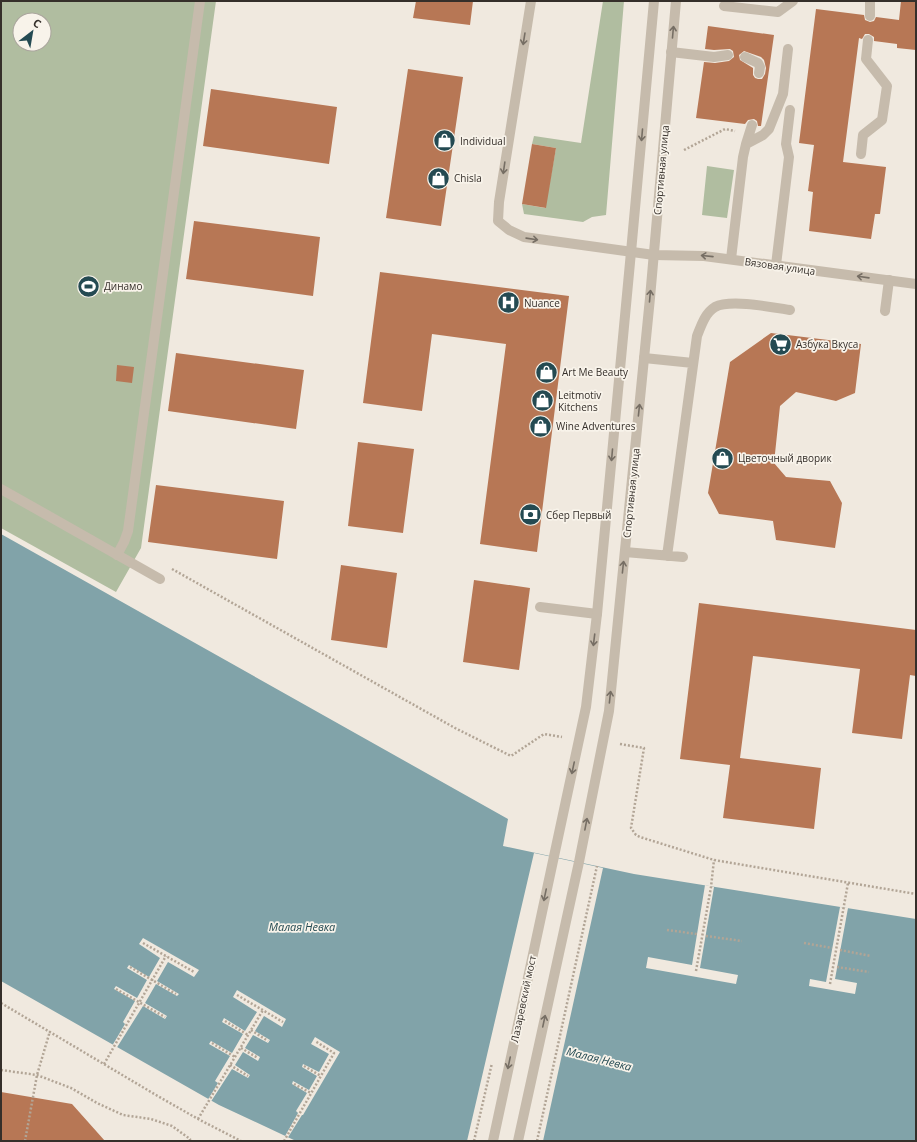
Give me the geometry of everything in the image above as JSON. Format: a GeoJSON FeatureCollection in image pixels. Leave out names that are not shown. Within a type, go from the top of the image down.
{"type":"FeatureCollection","features":[{"type":"Feature","properties":{"kind":"street"},"geometry":{"type":"LineString","coordinates":[[117,555],[124,542],[130,515],[200,1]]}},
{"type":"Feature","properties":{"kind":"street"},"geometry":{"type":"LineString","coordinates":[[531,1],[499,202],[498,221],[509,230],[524,238],[632,252]]}},
{"type":"Feature","properties":{"kind":"street"},"geometry":{"type":"LineString","coordinates":[[540,607],[597,614],[632,252],[654,1]]}},
{"type":"Feature","properties":{"kind":"street","name":"Спортивная улица"},"geometry":{"type":"LineString","coordinates":[[518,1141],[579,862],[609,711],[654,255],[676,1]]}},
{"type":"Feature","properties":{"kind":"street"},"geometry":{"type":"LineString","coordinates":[[724,6],[778,12],[793,1]]}},
{"type":"Feature","properties":{"kind":"street"},"geometry":{"type":"LineString","coordinates":[[870,1],[870,16]]}},
{"type":"Feature","properties":{"kind":"street"},"geometry":{"type":"LineString","coordinates":[[861,154],[863,135],[882,120],[887,86],[866,59],[868,40]]}},
{"type":"Feature","properties":{"kind":"street"},"geometry":{"type":"LineString","coordinates":[[746,144],[763,135],[769,129],[783,94],[788,49]]}},
{"type":"Feature","properties":{"kind":"street"},"geometry":{"type":"LineString","coordinates":[[671,52],[714,57],[728,55]]}},
{"type":"Feature","properties":{"kind":"street"},"geometry":{"type":"LineString","coordinates":[[745,58],[758,63],[760,67],[759,73]]}},
{"type":"Feature","properties":{"kind":"street"},"geometry":{"type":"LineString","coordinates":[[776,265],[789,157],[786,144],[790,110]]}},
{"type":"Feature","properties":{"kind":"street"},"geometry":{"type":"LineString","coordinates":[[731,260],[743,157],[752,125]]}},
{"type":"Feature","properties":{"kind":"street","name":"Вязовая улица"},"geometry":{"type":"LineString","coordinates":[[632,252],[654,255],[704,256],[916,284]]}},
{"type":"Feature","properties":{"kind":"street"},"geometry":{"type":"LineString","coordinates":[[885,311],[889,280]]}},
{"type":"Feature","properties":{"kind":"street"},"geometry":{"type":"LineString","coordinates":[[667,556],[693,362],[697,336],[703,320],[714,308],[729,303],[790,310]]}},
{"type":"Feature","properties":{"kind":"street"},"geometry":{"type":"LineString","coordinates":[[644,358],[693,362]]}},
{"type":"Feature","properties":{"kind":"street"},"geometry":{"type":"LineString","coordinates":[[1,489],[160,580]]}},
{"type":"Feature","properties":{"kind":"street"},"geometry":{"type":"LineString","coordinates":[[625,552],[683,557]]}},
{"type":"Feature","properties":{"kind":"street","name":"Лазаревский мост"},"geometry":{"type":"LineString","coordinates":[[493,1141],[586,707],[597,614]]}},
{"type":"Feature","properties":{"kind":"path"},"geometry":{"type":"LineString","coordinates":[[684,150],[725,129]]}},
{"type":"Feature","properties":{"kind":"path"},"geometry":{"type":"LineString","coordinates":[[160,580],[167,566],[455,728],[511,756],[544,734],[562,737]]}},
{"type":"Feature","properties":{"kind":"path"},"geometry":{"type":"LineString","coordinates":[[620,744],[644,748],[631,828],[632,831],[640,837],[714,860],[916,894]]}},
{"type":"Feature","properties":{"kind":"path"},"geometry":{"type":"LineString","coordinates":[[696,972],[711,887],[714,860]]}},
{"type":"Feature","properties":{"kind":"path"},"geometry":{"type":"LineString","coordinates":[[537,1141],[597,866]]}},
{"type":"Feature","properties":{"kind":"path"},"geometry":{"type":"LineString","coordinates":[[830,984],[848,883]]}},
{"type":"Feature","properties":{"kind":"path"},"geometry":{"type":"LineString","coordinates":[[667,930],[697,934]]}},
{"type":"Feature","properties":{"kind":"path"},"geometry":{"type":"LineString","coordinates":[[706,936],[742,941]]}},
{"type":"Feature","properties":{"kind":"path"},"geometry":{"type":"LineString","coordinates":[[143,943],[194,972]]}},
{"type":"Feature","properties":{"kind":"path"},"geometry":{"type":"LineString","coordinates":[[804,944],[832,948]]}},
{"type":"Feature","properties":{"kind":"path"},"geometry":{"type":"LineString","coordinates":[[840,950],[871,956]]}},
{"type":"Feature","properties":{"kind":"path"},"geometry":{"type":"LineString","coordinates":[[104,1064],[166,956]]}},
{"type":"Feature","properties":{"kind":"path"},"geometry":{"type":"LineString","coordinates":[[130,967],[176,994]]}},
{"type":"Feature","properties":{"kind":"path"},"geometry":{"type":"LineString","coordinates":[[837,967],[869,972]]}},
{"type":"Feature","properties":{"kind":"path"},"geometry":{"type":"LineString","coordinates":[[116,989],[165,1017]]}},
{"type":"Feature","properties":{"kind":"path"},"geometry":{"type":"LineString","coordinates":[[237,995],[283,1022]]}},
{"type":"Feature","properties":{"kind":"path"},"geometry":{"type":"LineString","coordinates":[[1,1004],[50,1031],[198,1119],[241,1141]]}},
{"type":"Feature","properties":{"kind":"path"},"geometry":{"type":"LineString","coordinates":[[198,1119],[263,1010]]}},
{"type":"Feature","properties":{"kind":"path"},"geometry":{"type":"LineString","coordinates":[[224,1021],[248,1035]]}},
{"type":"Feature","properties":{"kind":"path"},"geometry":{"type":"LineString","coordinates":[[251,1030],[268,1041]]}},
{"type":"Feature","properties":{"kind":"path"},"geometry":{"type":"LineString","coordinates":[[25,1141],[37,1075],[50,1031]]}},
{"type":"Feature","properties":{"kind":"path"},"geometry":{"type":"LineString","coordinates":[[284,1141],[334,1053],[315,1041]]}},
{"type":"Feature","properties":{"kind":"path"},"geometry":{"type":"LineString","coordinates":[[212,1043],[235,1057]]}},
{"type":"Feature","properties":{"kind":"path"},"geometry":{"type":"LineString","coordinates":[[240,1048],[258,1058]]}},
{"type":"Feature","properties":{"kind":"path"},"geometry":{"type":"LineString","coordinates":[[230,1065],[248,1076]]}},
{"type":"Feature","properties":{"kind":"path"},"geometry":{"type":"LineString","coordinates":[[304,1066],[321,1076]]}},
{"type":"Feature","properties":{"kind":"path"},"geometry":{"type":"LineString","coordinates":[[1,1070],[37,1075],[71,1088],[97,1103],[123,1114],[151,1119],[172,1126],[191,1140]]}},
{"type":"Feature","properties":{"kind":"path"},"geometry":{"type":"LineString","coordinates":[[294,1084],[311,1094]]}},
{"type":"Feature","properties":{"kind":"green space","name":"Динамо"},"geometry":{"type":"Polygon","coordinates":[[[1,1],[216,1],[141,548],[116,592],[1,528],[1,1]]]}},
{"type":"Feature","properties":{"kind":"green space"},"geometry":{"type":"Polygon","coordinates":[[[603,1],[624,1],[606,215],[592,217],[583,222],[524,214],[522,204],[545,208],[556,148],[532,144],[534,136],[581,143],[603,1]]]}},
{"type":"Feature","properties":{"kind":"green space"},"geometry":{"type":"Polygon","coordinates":[[[707,166],[734,170],[727,218],[702,215],[707,166]]]}},
{"type":"Feature","properties":{"kind":"water","name":"Малая Невка"},"geometry":{"type":"Polygon","coordinates":[[[1,534],[508,819],[503,846],[634,874],[916,919],[916,1141],[296,1141],[219,1105],[1,981],[1,534]]]}},
{"type":"Feature","properties":{"kind":"pier"},"geometry":{"type":"Polygon","coordinates":[[[534,853],[603,868],[543,1141],[467,1141],[534,853]]]}},
{"type":"Feature","properties":{"kind":"pier"},"geometry":{"type":"Polygon","coordinates":[[[705,885],[714,887],[700,968],[738,975],[736,984],[646,968],[648,957],[692,965],[705,885]]]}},
{"type":"Feature","properties":{"kind":"pier"},"geometry":{"type":"Polygon","coordinates":[[[840,907],[848,908],[835,979],[857,983],[855,994],[809,986],[810,979],[826,982],[840,907]]]}},
{"type":"Feature","properties":{"kind":"pier"},"geometry":{"type":"Polygon","coordinates":[[[143,938],[199,970],[194,977],[168,962],[157,981],[179,994],[177,996],[156,984],[145,1003],[167,1016],[165,1019],[143,1006],[116,1049],[112,1046],[125,1024],[123,1022],[135,1001],[114,989],[116,986],[137,998],[147,980],[127,968],[129,965],[149,977],[160,958],[139,944],[143,938]]]}},
{"type":"Feature","properties":{"kind":"pier"},"geometry":{"type":"Polygon","coordinates":[[[237,990],[286,1019],[282,1027],[264,1016],[255,1031],[270,1040],[268,1043],[253,1035],[245,1048],[260,1057],[258,1061],[243,1052],[235,1065],[250,1075],[248,1078],[232,1069],[210,1103],[207,1101],[218,1083],[215,1081],[230,1056],[209,1044],[211,1041],[232,1053],[243,1034],[222,1022],[224,1018],[245,1031],[257,1012],[233,997],[237,990]]]}},
{"type":"Feature","properties":{"kind":"pier"},"geometry":{"type":"Polygon","coordinates":[[[315,1037],[340,1052],[287,1139],[284,1138],[298,1113],[296,1111],[307,1093],[292,1084],[293,1081],[309,1090],[317,1076],[302,1067],[303,1064],[319,1072],[329,1054],[311,1044],[315,1037]]]}},
{"type":"Feature","properties":{"kind":"building"},"geometry":{"type":"Polygon","coordinates":[[[416,1],[473,1],[470,25],[413,18],[416,1]]]}},
{"type":"Feature","properties":{"kind":"building"},"geometry":{"type":"Polygon","coordinates":[[[901,1],[916,1],[916,50],[897,48],[897,44],[874,41],[874,37],[869,34],[865,34],[862,39],[859,38],[843,162],[886,167],[880,214],[875,214],[871,239],[809,231],[813,192],[808,191],[814,145],[799,143],[816,9],[864,15],[865,20],[870,22],[874,21],[876,17],[899,20],[901,1]]]}},
{"type":"Feature","properties":{"kind":"building"},"geometry":{"type":"Polygon","coordinates":[[[708,26],[774,35],[761,126],[758,126],[757,121],[754,119],[748,120],[745,124],[696,118],[704,62],[715,63],[729,61],[734,57],[733,51],[730,49],[705,49],[708,26]],[[744,51],[739,55],[740,60],[753,68],[753,75],[758,79],[762,79],[766,68],[764,60],[761,57],[744,51]]]}},
{"type":"Feature","properties":{"kind":"building"},"geometry":{"type":"Polygon","coordinates":[[[408,69],[463,77],[441,226],[386,218],[408,69]]]}},
{"type":"Feature","properties":{"kind":"building"},"geometry":{"type":"Polygon","coordinates":[[[211,89],[337,107],[329,164],[203,146],[211,89]]]}},
{"type":"Feature","properties":{"kind":"building"},"geometry":{"type":"Polygon","coordinates":[[[532,144],[556,148],[546,208],[522,204],[532,144]]]}},
{"type":"Feature","properties":{"kind":"building"},"geometry":{"type":"Polygon","coordinates":[[[194,221],[320,237],[313,296],[186,279],[194,221]]]}},
{"type":"Feature","properties":{"kind":"building"},"geometry":{"type":"Polygon","coordinates":[[[380,272],[569,296],[537,552],[480,544],[506,344],[432,334],[422,411],[363,403],[380,272]]]}},
{"type":"Feature","properties":{"kind":"building"},"geometry":{"type":"Polygon","coordinates":[[[771,333],[861,344],[855,393],[836,401],[796,392],[780,406],[774,463],[786,477],[830,481],[842,503],[835,548],[776,540],[773,521],[719,514],[708,493],[730,362],[771,333]]]}},
{"type":"Feature","properties":{"kind":"building"},"geometry":{"type":"Polygon","coordinates":[[[176,353],[304,370],[296,429],[168,411],[176,353]]]}},
{"type":"Feature","properties":{"kind":"building"},"geometry":{"type":"Polygon","coordinates":[[[117,365],[134,367],[132,383],[116,381],[117,365]]]}},
{"type":"Feature","properties":{"kind":"building"},"geometry":{"type":"Polygon","coordinates":[[[358,442],[414,449],[403,533],[348,526],[358,442]]]}},
{"type":"Feature","properties":{"kind":"building"},"geometry":{"type":"Polygon","coordinates":[[[156,485],[284,501],[277,559],[148,542],[156,485]]]}},
{"type":"Feature","properties":{"kind":"building"},"geometry":{"type":"Polygon","coordinates":[[[341,565],[397,573],[387,648],[331,640],[341,565]]]}},
{"type":"Feature","properties":{"kind":"building"},"geometry":{"type":"Polygon","coordinates":[[[474,580],[530,588],[519,670],[463,662],[474,580]]]}},
{"type":"Feature","properties":{"kind":"building"},"geometry":{"type":"Polygon","coordinates":[[[699,603],[916,630],[916,676],[910,675],[902,739],[852,733],[860,669],[753,656],[740,758],[821,768],[814,829],[723,818],[730,765],[680,759],[699,603]]]}},
{"type":"Feature","properties":{"kind":"building"},"geometry":{"type":"Polygon","coordinates":[[[1,1092],[72,1104],[105,1141],[1,1141],[1,1092]]]}},
{"type":"Feature","properties":{"kind":"place","name":"Individual"},"geometry":{"type":"Point","coordinates":[444,141]}},
{"type":"Feature","properties":{"kind":"place","name":"Chisla"},"geometry":{"type":"Point","coordinates":[439,178]}},
{"type":"Feature","properties":{"kind":"place","name":"Динамо"},"geometry":{"type":"Point","coordinates":[89,286]}},
{"type":"Feature","properties":{"kind":"place","name":"Nuance"},"geometry":{"type":"Point","coordinates":[509,303]}},
{"type":"Feature","properties":{"kind":"place","name":"Азбука Вкуса"},"geometry":{"type":"Point","coordinates":[780,344]}},
{"type":"Feature","properties":{"kind":"place","name":"Art Me Beauty"},"geometry":{"type":"Point","coordinates":[547,372]}},
{"type":"Feature","properties":{"kind":"place","name":"Leitmotiv Kitchens"},"geometry":{"type":"Point","coordinates":[542,401]}},
{"type":"Feature","properties":{"kind":"place","name":"Wine Adventures"},"geometry":{"type":"Point","coordinates":[540,426]}},
{"type":"Feature","properties":{"kind":"place","name":"Цветочный дворик"},"geometry":{"type":"Point","coordinates":[723,458]}},
{"type":"Feature","properties":{"kind":"place","name":"Сбер Первый"},"geometry":{"type":"Point","coordinates":[530,515]}}]}
